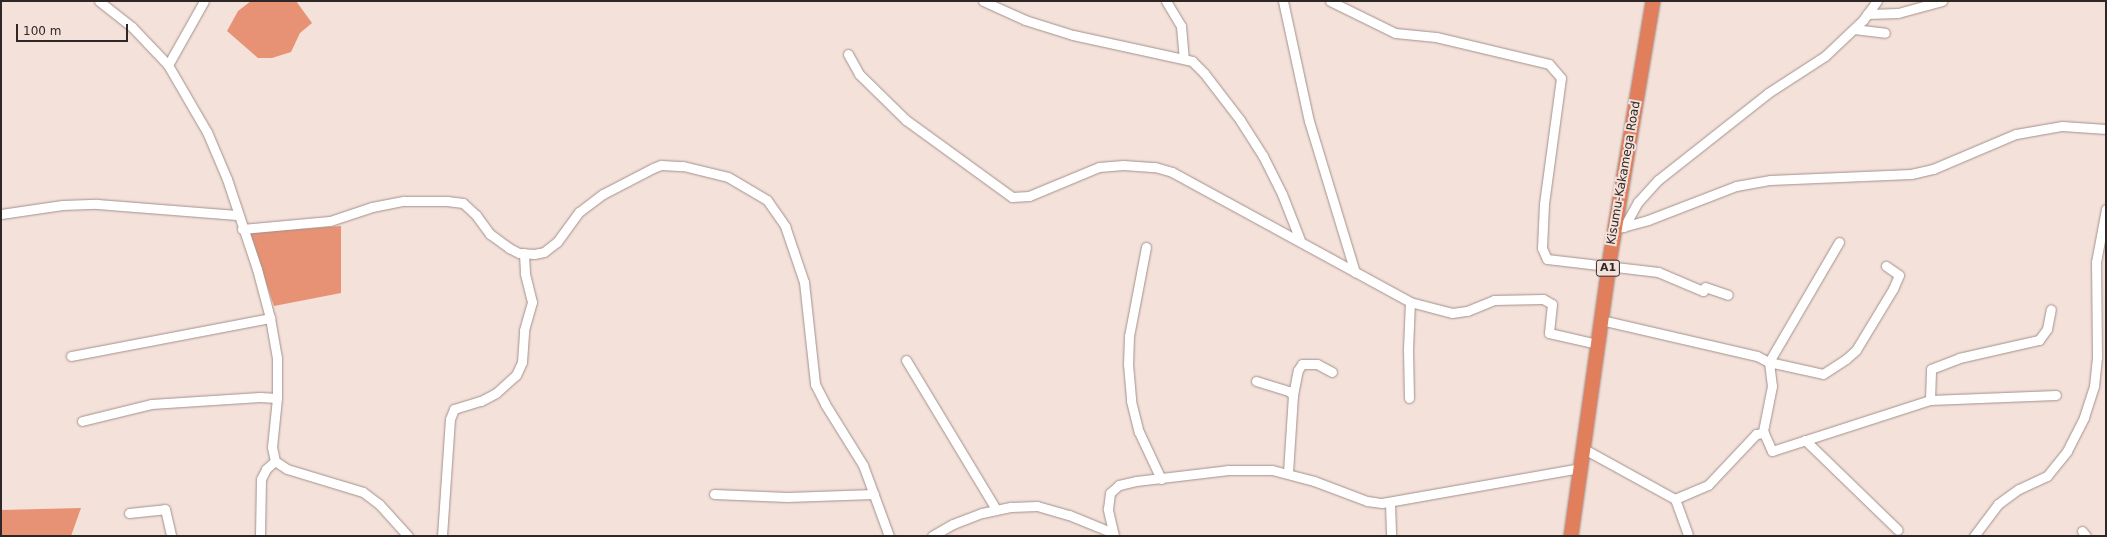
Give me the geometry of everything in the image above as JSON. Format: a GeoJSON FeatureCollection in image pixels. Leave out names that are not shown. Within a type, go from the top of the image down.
{"type":"FeatureCollection","features":[{"type":"Feature","properties":{"kind":"highway","name":"Kisumu-Kakamega Road"},"geometry":{"type":"LineString","coordinates":[[1571,536],[1609,264],[1619,228],[1653,1]]}},
{"type":"Feature","properties":{"kind":"street"},"geometry":{"type":"LineString","coordinates":[[99,1],[132,27],[168,65],[207,132],[227,179],[237,215],[257,270],[270,318],[276,358],[277,398],[272,447],[275,461],[287,469],[363,492],[379,504],[408,536]]}},
{"type":"Feature","properties":{"kind":"street"},"geometry":{"type":"LineString","coordinates":[[168,65],[204,1]]}},
{"type":"Feature","properties":{"kind":"street"},"geometry":{"type":"LineString","coordinates":[[983,1],[1025,20],[1073,35],[1192,61],[1204,73],[1240,120],[1279,187],[1300,240]]}},
{"type":"Feature","properties":{"kind":"street"},"geometry":{"type":"LineString","coordinates":[[1166,1],[1181,26],[1184,59]]}},
{"type":"Feature","properties":{"kind":"street"},"geometry":{"type":"LineString","coordinates":[[1283,1],[1309,121],[1355,272]]}},
{"type":"Feature","properties":{"kind":"street"},"geometry":{"type":"LineString","coordinates":[[1330,1],[1395,33],[1451,40],[1548,64],[1561,78],[1544,204],[1542,248],[1547,259],[1553,262],[1609,264],[1658,272],[1703,291],[1705,287],[1728,295]]}},
{"type":"Feature","properties":{"kind":"street"},"geometry":{"type":"LineString","coordinates":[[1619,228],[1638,202],[1658,180],[1768,93],[1825,56],[1854,28],[1877,1]]}},
{"type":"Feature","properties":{"kind":"street"},"geometry":{"type":"LineString","coordinates":[[1867,14],[1898,13],[1942,1]]}},
{"type":"Feature","properties":{"kind":"street"},"geometry":{"type":"LineString","coordinates":[[1854,28],[1886,33]]}},
{"type":"Feature","properties":{"kind":"street"},"geometry":{"type":"LineString","coordinates":[[848,54],[859,74],[906,120],[1012,197],[1029,196],[1060,181],[1098,167],[1123,165],[1154,167],[1172,172],[1300,240],[1410,302],[1452,313],[1467,311],[1498,299],[1543,299],[1552,304],[1550,333],[1598,344]]}},
{"type":"Feature","properties":{"kind":"street"},"geometry":{"type":"LineString","coordinates":[[1619,228],[1736,186],[1770,180],[1911,174],[1933,169],[2016,134],[2062,126],[2106,128]]}},
{"type":"Feature","properties":{"kind":"street"},"geometry":{"type":"LineString","coordinates":[[242,229],[330,221],[372,207],[404,201],[447,200],[463,203],[476,215],[490,234],[509,248],[524,253],[544,252],[557,242],[579,212],[603,194],[634,176],[662,165],[683,166],[728,177],[759,194],[778,213],[797,256],[804,282],[816,384],[825,404],[864,465],[889,536]]}},
{"type":"Feature","properties":{"kind":"street"},"geometry":{"type":"LineString","coordinates":[[1,214],[62,205],[97,204],[237,215]]}},
{"type":"Feature","properties":{"kind":"street"},"geometry":{"type":"LineString","coordinates":[[1974,536],[1998,504],[2019,489],[2047,476],[2067,451],[2084,418],[2094,386],[2097,356],[2095,269],[2099,234],[2106,208]]}},
{"type":"Feature","properties":{"kind":"street"},"geometry":{"type":"LineString","coordinates":[[1839,242],[1769,362],[1772,386],[1764,433],[1772,451],[1930,400],[2056,395]]}},
{"type":"Feature","properties":{"kind":"street"},"geometry":{"type":"LineString","coordinates":[[1146,247],[1130,328],[1128,364],[1131,401],[1139,432],[1161,479]]}},
{"type":"Feature","properties":{"kind":"street"},"geometry":{"type":"LineString","coordinates":[[442,536],[450,419],[454,409],[481,401],[496,393],[516,375],[522,362],[524,330],[532,302],[525,273],[524,253]]}},
{"type":"Feature","properties":{"kind":"street"},"geometry":{"type":"LineString","coordinates":[[1601,320],[1757,356],[1769,362],[1824,374],[1856,350],[1893,289],[1899,275],[1886,266]]}},
{"type":"Feature","properties":{"kind":"street"},"geometry":{"type":"LineString","coordinates":[[1409,398],[1408,349],[1410,302]]}},
{"type":"Feature","properties":{"kind":"street"},"geometry":{"type":"LineString","coordinates":[[1930,400],[1931,369],[1959,358],[2039,340],[2047,329],[2051,309]]}},
{"type":"Feature","properties":{"kind":"street"},"geometry":{"type":"LineString","coordinates":[[71,356],[270,318]]}},
{"type":"Feature","properties":{"kind":"street"},"geometry":{"type":"LineString","coordinates":[[906,360],[996,509]]}},
{"type":"Feature","properties":{"kind":"street"},"geometry":{"type":"LineString","coordinates":[[1288,473],[1293,395],[1299,367],[1302,364],[1317,364],[1332,372]]}},
{"type":"Feature","properties":{"kind":"street"},"geometry":{"type":"LineString","coordinates":[[1256,381],[1289,391],[1293,395]]}},
{"type":"Feature","properties":{"kind":"street"},"geometry":{"type":"LineString","coordinates":[[82,421],[151,404],[260,397],[277,398]]}},
{"type":"Feature","properties":{"kind":"street"},"geometry":{"type":"LineString","coordinates":[[1675,499],[1708,485],[1756,434],[1764,433]]}},
{"type":"Feature","properties":{"kind":"street"},"geometry":{"type":"LineString","coordinates":[[1806,440],[1898,530]]}},
{"type":"Feature","properties":{"kind":"street"},"geometry":{"type":"LineString","coordinates":[[1584,449],[1675,499],[1688,534]]}},
{"type":"Feature","properties":{"kind":"street"},"geometry":{"type":"LineString","coordinates":[[260,536],[261,479],[266,470],[275,461]]}},
{"type":"Feature","properties":{"kind":"street"},"geometry":{"type":"LineString","coordinates":[[1113,535],[1108,509],[1110,494],[1119,485],[1228,470],[1272,470],[1288,473],[1367,501],[1390,502],[1581,468]]}},
{"type":"Feature","properties":{"kind":"street"},"geometry":{"type":"LineString","coordinates":[[714,494],[787,497],[874,494]]}},
{"type":"Feature","properties":{"kind":"street"},"geometry":{"type":"LineString","coordinates":[[1390,502],[1391,536]]}},
{"type":"Feature","properties":{"kind":"street"},"geometry":{"type":"LineString","coordinates":[[932,536],[953,524],[996,509],[1025,506],[1050,508],[1113,535]]}},
{"type":"Feature","properties":{"kind":"street"},"geometry":{"type":"LineString","coordinates":[[129,513],[164,509],[171,536]]}},
{"type":"Feature","properties":{"kind":"shaded area"},"geometry":{"type":"Polygon","coordinates":[[[251,1],[296,1],[312,23],[300,33],[291,52],[272,58],[258,58],[227,31],[238,11],[251,1]]]}},
{"type":"Feature","properties":{"kind":"shaded area"},"geometry":{"type":"Polygon","coordinates":[[[341,226],[341,293],[274,306],[249,233],[341,226]]]}},
{"type":"Feature","properties":{"kind":"shaded area"},"geometry":{"type":"Polygon","coordinates":[[[81,508],[71,536],[1,536],[1,510],[81,508]]]}}]}
